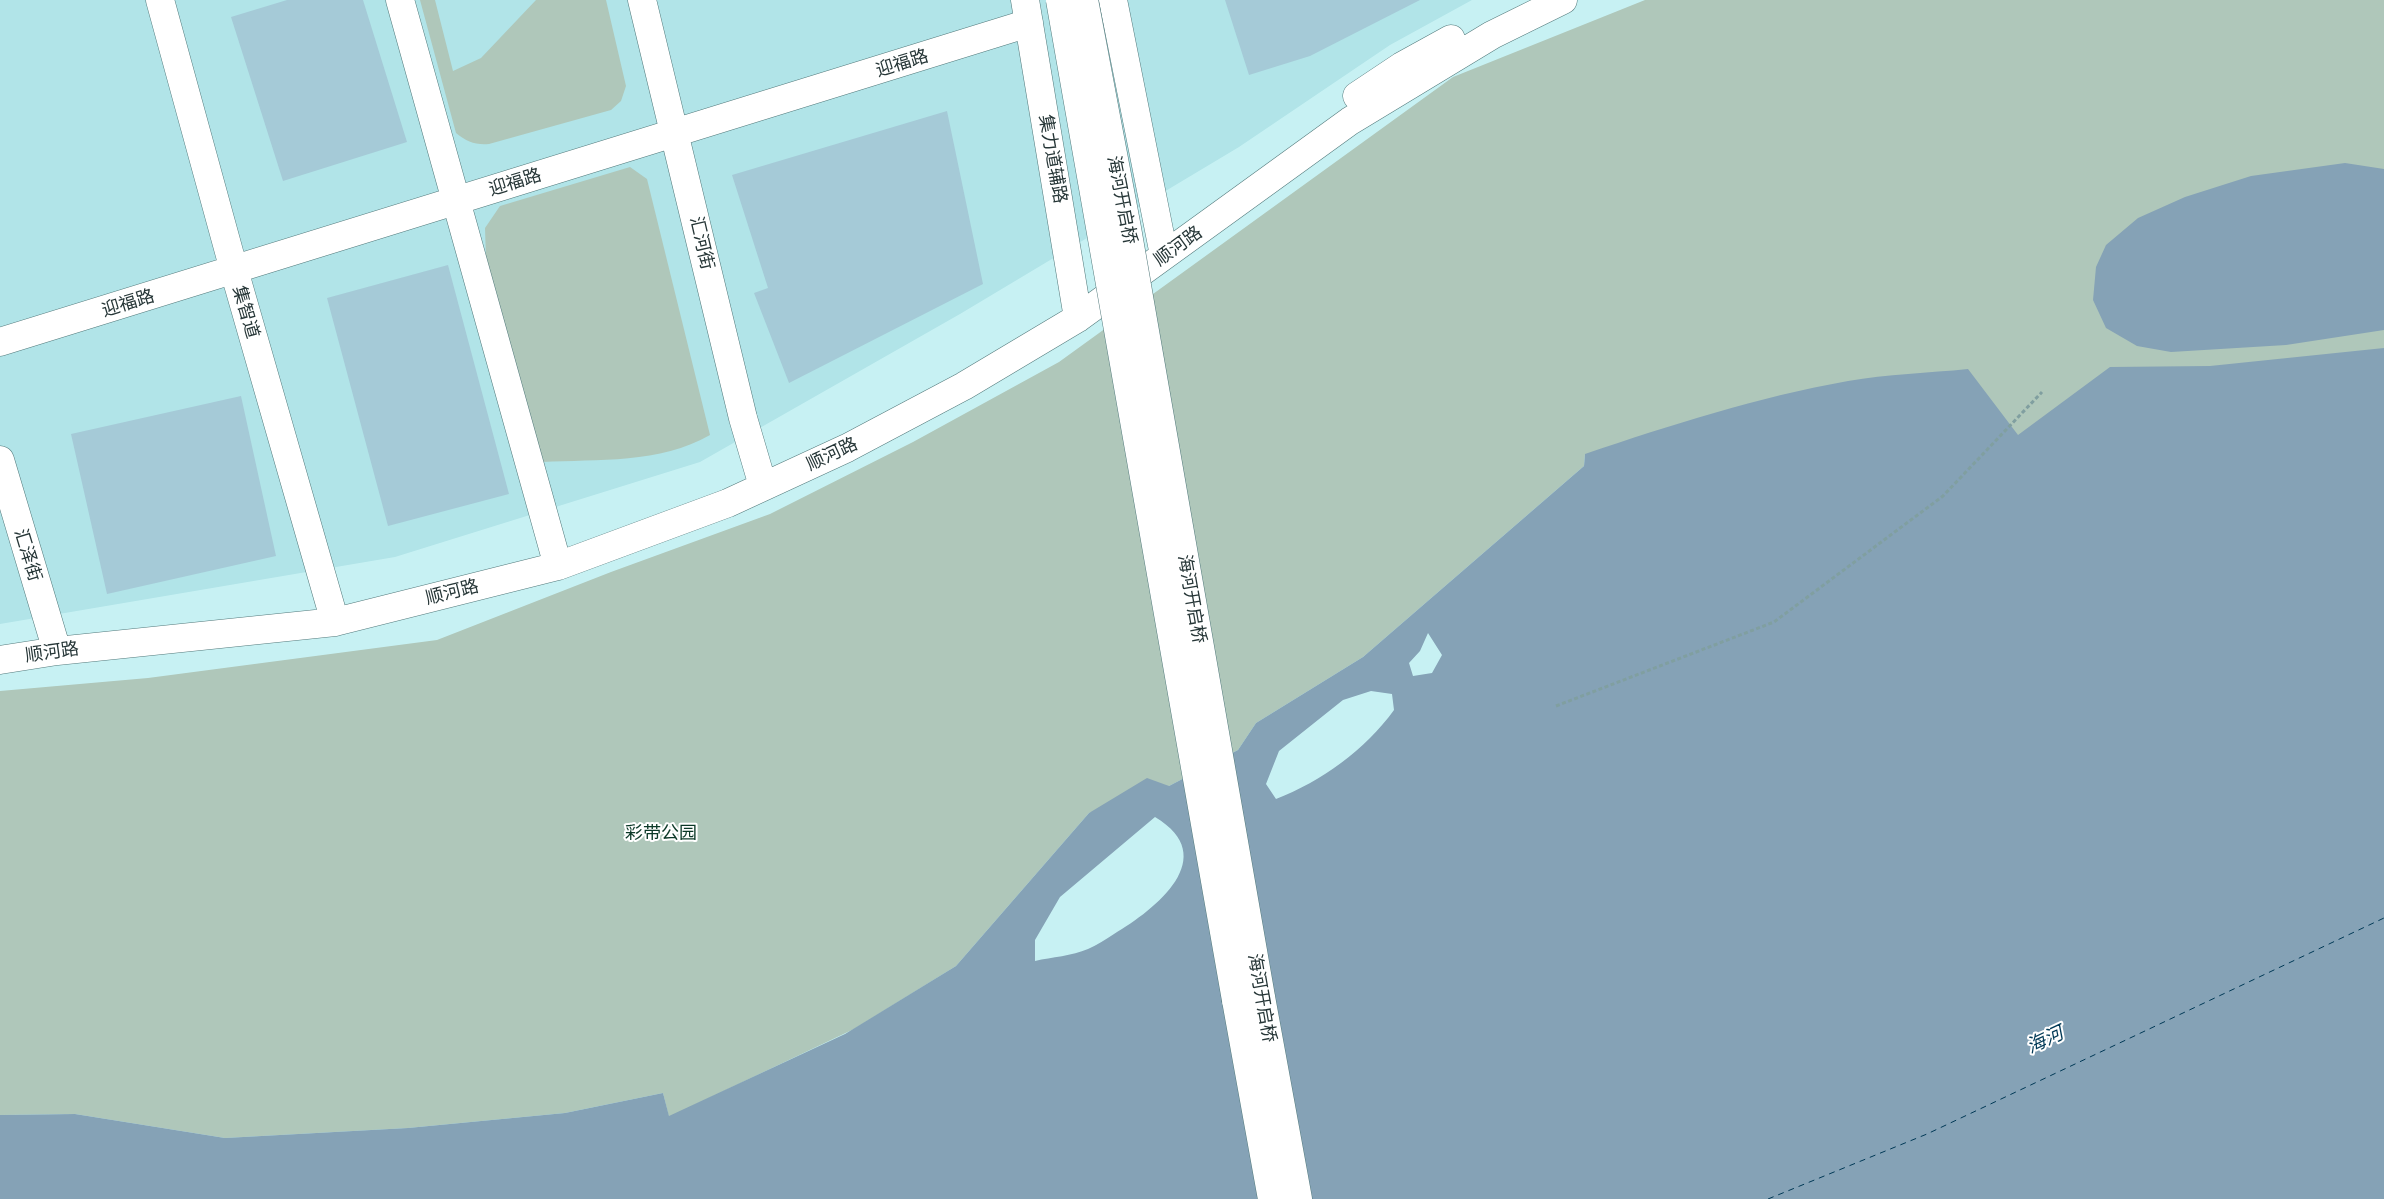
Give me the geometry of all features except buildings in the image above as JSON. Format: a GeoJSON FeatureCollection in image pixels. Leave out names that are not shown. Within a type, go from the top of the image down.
{"type":"FeatureCollection","features":[{"type":"Feature","properties":{"kind":"street","name":"集智道"},"geometry":{"type":"LineString","coordinates":[[160,0],[234,270],[335,622]]}},
{"type":"Feature","properties":{"kind":"street"},"geometry":{"type":"LineString","coordinates":[[400,0],[558,566]]}},
{"type":"Feature","properties":{"kind":"street","name":"汇河街"},"geometry":{"type":"LineString","coordinates":[[642,0],[676,134],[743,418],[763,486]]}},
{"type":"Feature","properties":{"kind":"street","name":"海河开启桥"},"geometry":{"type":"LineString","coordinates":[[1060,0],[1272,1199]]}},
{"type":"Feature","properties":{"kind":"street","name":"海河开启桥"},"geometry":{"type":"LineString","coordinates":[[1084,0],[1127,228],[1298,1199]]}},
{"type":"Feature","properties":{"kind":"street"},"geometry":{"type":"LineString","coordinates":[[1113,0],[1162,245]]}},
{"type":"Feature","properties":{"kind":"street","name":"顺河路"},"geometry":{"type":"LineString","coordinates":[[0,660],[57,651],[335,622],[558,566],[728,503],[847,448],[964,386],[1077,308],[1162,245],[1325,117],[1402,66],[1522,0]]}},
{"type":"Feature","properties":{"kind":"street","name":"顺河路"},"geometry":{"type":"LineString","coordinates":[[1162,245],[1350,121],[1492,35],[1563,0]]}},
{"type":"Feature","properties":{"kind":"street","name":"迎福路"},"geometry":{"type":"LineString","coordinates":[[0,342],[456,200],[676,134],[1027,11]]}},
{"type":"Feature","properties":{"kind":"street","name":"集力道辅路"},"geometry":{"type":"LineString","coordinates":[[1027,11],[1077,308]]}},
{"type":"Feature","properties":{"kind":"street","name":"汇泽街"},"geometry":{"type":"LineString","coordinates":[[0,460],[57,651]]}},
{"type":"Feature","properties":{"kind":"path"},"geometry":{"type":"LineString","coordinates":[[1556,706],[1774,622],[1943,496],[2042,392]]}},
{"type":"Feature","properties":{"kind":"shaded area"},"geometry":{"type":"Polygon","coordinates":[[[0,0],[1472,0],[1390,45],[1239,147],[960,314],[700,462],[395,557],[0,624],[0,0]]]}},
{"type":"Feature","properties":{"kind":"green space"},"geometry":{"type":"Polygon","coordinates":[[[420,0],[435,0],[453,71],[481,58],[536,0],[606,0],[626,86],[621,101],[611,110],[489,144],[479,144],[464,139],[456,133],[420,0]]]}},
{"type":"Feature","properties":{"kind":"green space","name":"彩带公园"},"geometry":{"type":"Polygon","coordinates":[[[1645,0],[2384,0],[2384,388],[2102,486],[1585,454],[1584,466],[1363,657],[1256,723],[1238,750],[1169,786],[1089,813],[956,966],[854,1029],[669,1117],[663,1093],[565,1113],[408,1128],[225,1138],[75,1114],[0,1115],[0,691],[148,678],[437,640],[611,572],[770,514],[913,442],[1059,362],[1453,77],[1645,0]]]}},
{"type":"Feature","properties":{"kind":"green space"},"geometry":{"type":"Polygon","coordinates":[[[630,167],[647,179],[710,435],[671,451],[650,455],[607,460],[542,462],[486,259],[485,228],[500,206],[630,167]]]}},
{"type":"Feature","properties":{"kind":"water"},"geometry":{"type":"Polygon","coordinates":[[[2345,163],[2384,169],[2384,330],[2286,345],[2171,352],[2137,346],[2106,328],[2093,300],[2096,267],[2106,245],[2138,218],[2185,197],[2251,176],[2345,163]]]}},
{"type":"Feature","properties":{"kind":"water","name":"海河"},"geometry":{"type":"Polygon","coordinates":[[[2384,348],[2384,1199],[0,1199],[0,1115],[75,1114],[225,1138],[408,1128],[565,1113],[663,1093],[669,1116],[845,1034],[956,966],[1089,813],[1147,778],[1169,786],[1238,750],[1256,723],[1363,657],[1584,466],[1585,454],[1748,403],[1781,395],[1848,381],[1968,369],[2018,435],[2110,367],[2210,366],[2384,348]],[[1428,633],[1420,651],[1409,663],[1413,676],[1432,673],[1442,655],[1428,633]],[[1371,691],[1343,700],[1279,751],[1266,784],[1276,799],[1310,783],[1341,763],[1370,738],[1394,710],[1392,694],[1371,691]],[[1155,817],[1060,897],[1035,940],[1035,961],[1069,955],[1088,949],[1148,911],[1163,897],[1175,881],[1183,865],[1183,849],[1174,832],[1155,817]]]}},
{"type":"Feature","properties":{"kind":"ferry route"},"geometry":{"type":"LineString","coordinates":[[1768,1199],[1927,1134],[2384,918]]}}]}
